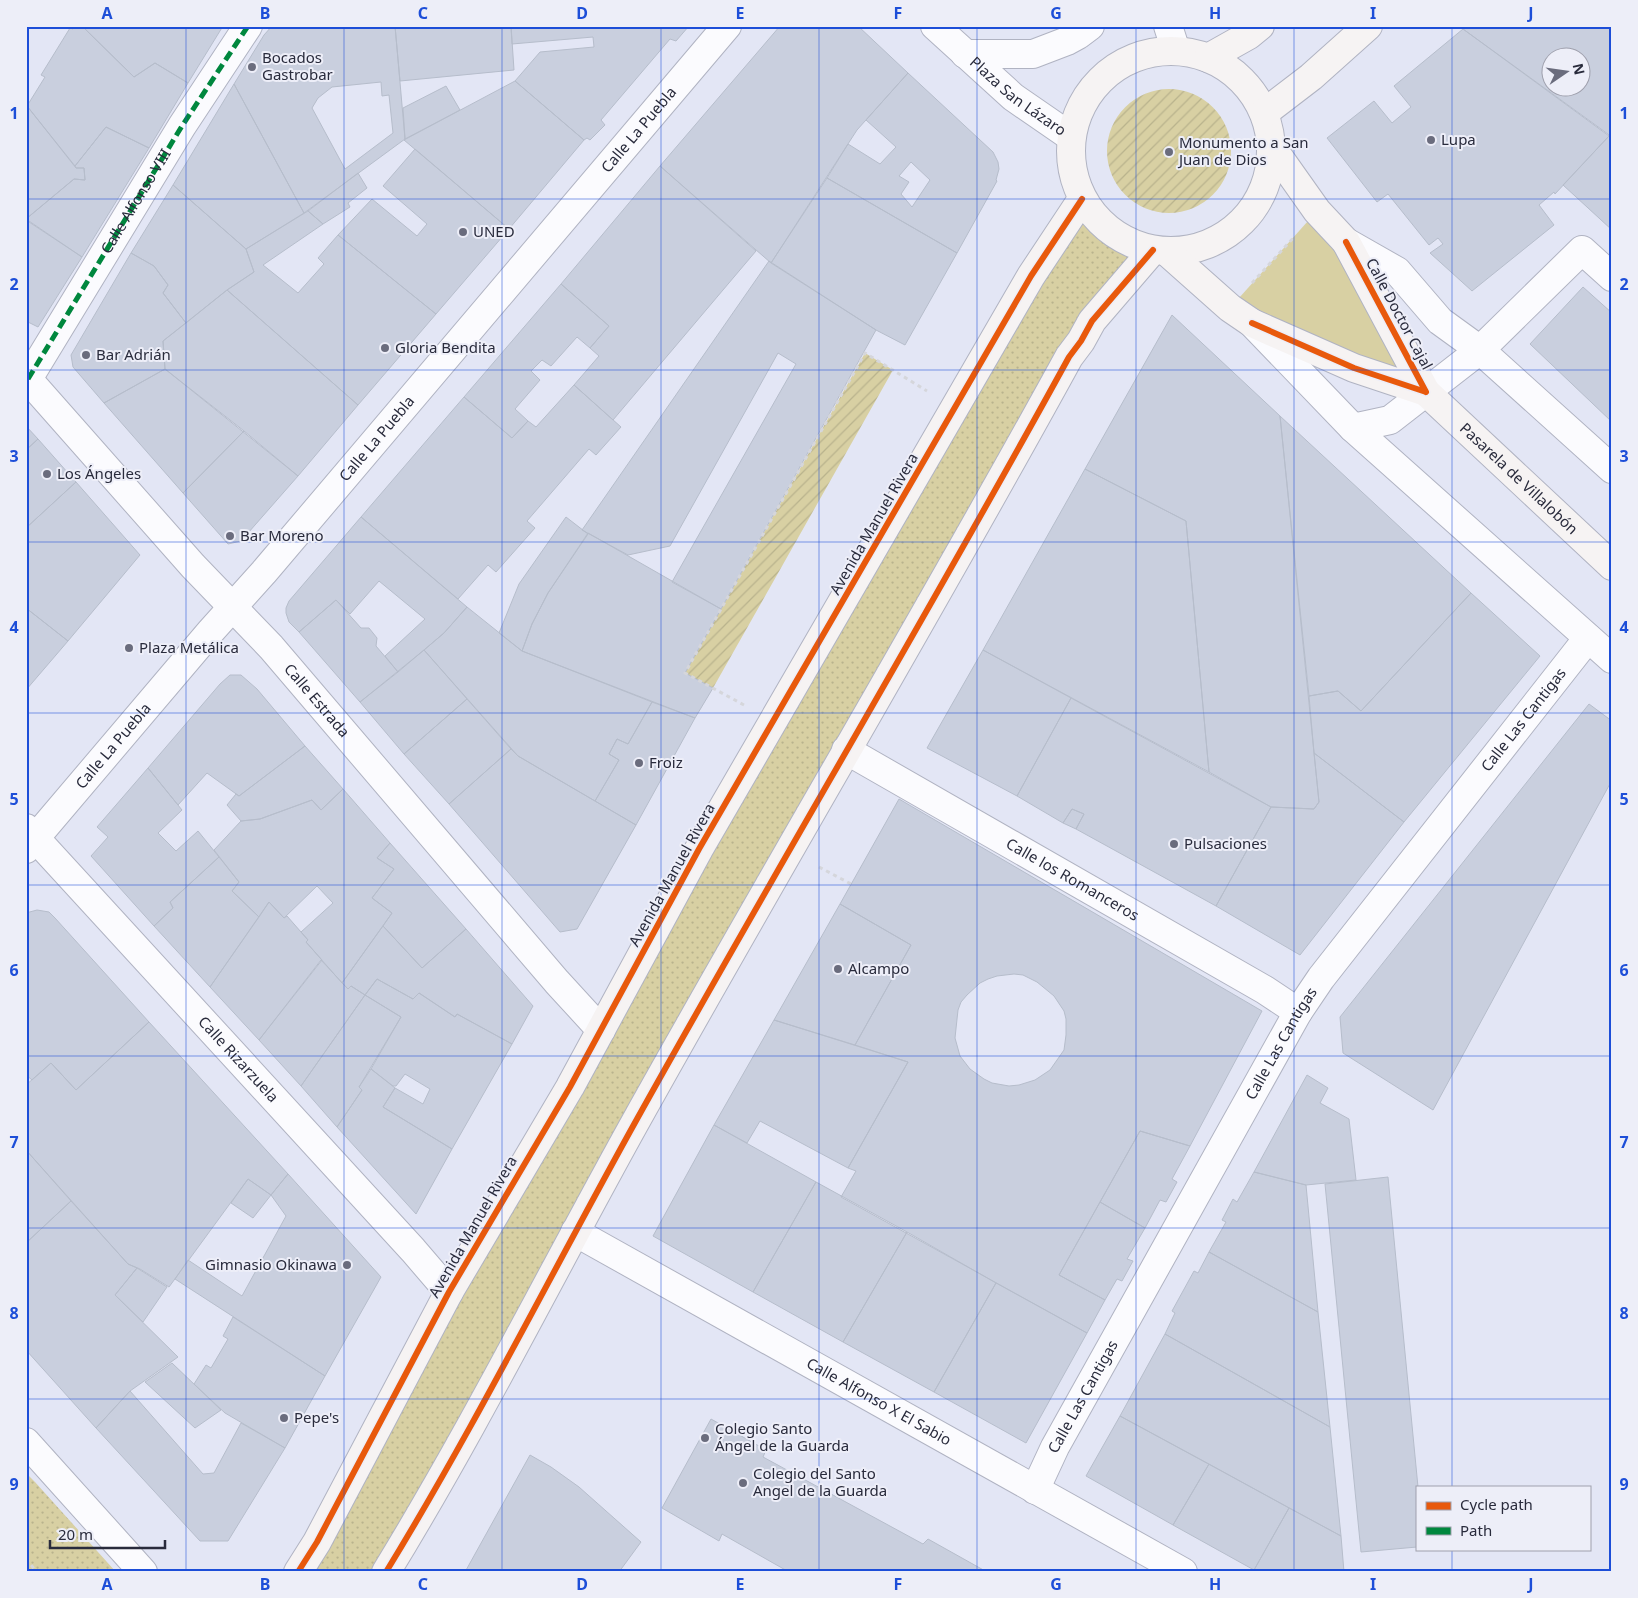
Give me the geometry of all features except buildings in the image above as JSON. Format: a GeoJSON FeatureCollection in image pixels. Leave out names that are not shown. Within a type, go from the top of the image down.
{"type":"FeatureCollection","features":[{"type":"Feature","properties":{"kind":"main road"},"geometry":{"type":"LineString","coordinates":[[1208,58],[1249,35],[1260,26]]}},
{"type":"Feature","properties":{"kind":"main road"},"geometry":{"type":"LineString","coordinates":[[1264,113],[1311,77],[1368,26]]}},
{"type":"Feature","properties":{"kind":"main road","name":"Plaza San Lázaro"},"geometry":{"type":"LineString","coordinates":[[1172,39],[1208,58],[1232,72],[1250,90],[1264,113],[1271,146],[1268,174],[1259,200],[1242,222],[1220,239],[1194,249],[1160,251],[1124,240],[1100,223],[1082,199],[1072,169],[1071,137],[1080,108],[1096,84],[1119,65],[1147,54],[1172,39]]}},
{"type":"Feature","properties":{"kind":"main road","name":"Calle Doctor Cajal"},"geometry":{"type":"LineString","coordinates":[[1271,146],[1317,211],[1346,242],[1426,392]]}},
{"type":"Feature","properties":{"kind":"main road","name":"Avenida Manuel Rivera"},"geometry":{"type":"LineString","coordinates":[[298,1572],[318,1542],[449,1292],[601,1030],[699,849],[1031,276],[1082,199]]}},
{"type":"Feature","properties":{"kind":"main road"},"geometry":{"type":"LineString","coordinates":[[386,1572],[413,1528],[575,1232],[846,750],[1005,474],[1069,357],[1092,321],[1160,251]]}},
{"type":"Feature","properties":{"kind":"main road","name":"Calle Doctor Cajal"},"geometry":{"type":"LineString","coordinates":[[1160,251],[1241,316],[1354,368],[1426,392]]}},
{"type":"Feature","properties":{"kind":"main road","name":"Pasarela de Villalobón"},"geometry":{"type":"LineString","coordinates":[[1426,392],[1612,566]]}},
{"type":"Feature","properties":{"kind":"street","name":"Calle Alfonso VIII"},"geometry":{"type":"LineString","coordinates":[[27,378],[182,126],[248,26]]}},
{"type":"Feature","properties":{"kind":"street","name":"Calle La Puebla"},"geometry":{"type":"LineString","coordinates":[[29,838],[264,572],[727,26]]}},
{"type":"Feature","properties":{"kind":"street","name":"Plaza San Lázaro"},"geometry":{"type":"LineString","coordinates":[[936,26],[1013,97],[1071,137]]}},
{"type":"Feature","properties":{"kind":"street","name":"Plaza San Lázaro"},"geometry":{"type":"LineString","coordinates":[[965,54],[1033,54],[1078,36],[1090,26]]}},
{"type":"Feature","properties":{"kind":"street","name":"Calle Doctor Cajal"},"geometry":{"type":"LineString","coordinates":[[1346,242],[1397,271],[1440,321],[1480,350],[1612,469]]}},
{"type":"Feature","properties":{"kind":"street"},"geometry":{"type":"LineString","coordinates":[[1480,350],[1582,250],[1612,277]]}},
{"type":"Feature","properties":{"kind":"street","name":"Calle Doctor Cajal"},"geometry":{"type":"LineString","coordinates":[[1241,316],[1352,428],[1612,660]]}},
{"type":"Feature","properties":{"kind":"street","name":"Calle Doctor Cajal"},"geometry":{"type":"LineString","coordinates":[[1426,392],[1480,350]]}},
{"type":"Feature","properties":{"kind":"street","name":"Calle Estrada"},"geometry":{"type":"LineString","coordinates":[[27,378],[193,566],[271,648],[556,982],[601,1030]]}},
{"type":"Feature","properties":{"kind":"street"},"geometry":{"type":"LineString","coordinates":[[1352,428],[1390,420],[1426,392]]}},
{"type":"Feature","properties":{"kind":"street","name":"Calle Las Cantigas"},"geometry":{"type":"LineString","coordinates":[[1035,1490],[1065,1430],[1298,1012],[1321,978],[1588,638]]}},
{"type":"Feature","properties":{"kind":"street","name":"Calle los Romanceros"},"geometry":{"type":"LineString","coordinates":[[846,750],[1265,990],[1298,1012]]}},
{"type":"Feature","properties":{"kind":"street","name":"Calle Rizarzuela"},"geometry":{"type":"LineString","coordinates":[[29,838],[413,1250],[449,1292]]}},
{"type":"Feature","properties":{"kind":"street","name":"Calle Alfonso X El Sabio"},"geometry":{"type":"LineString","coordinates":[[575,1232],[1183,1572]]}},
{"type":"Feature","properties":{"kind":"street"},"geometry":{"type":"LineString","coordinates":[[26,1442],[143,1572]]}},
{"type":"Feature","properties":{"kind":"path"},"geometry":{"type":"LineString","coordinates":[[1241,316],[1317,211]]}},
{"type":"Feature","properties":{"kind":"path"},"geometry":{"type":"LineString","coordinates":[[713,688],[686,673],[864,353],[955,409]]}},
{"type":"Feature","properties":{"kind":"path"},"geometry":{"type":"LineString","coordinates":[[26,1559],[37,1572]]}},
{"type":"Feature","properties":{"kind":"shaded area"},"geometry":{"type":"Polygon","coordinates":[[[1169,89],[1193,94],[1213,107],[1226,127],[1231,151],[1226,175],[1213,195],[1193,208],[1169,213],[1145,208],[1125,195],[1112,175],[1107,151],[1112,127],[1125,107],[1145,94],[1169,89]]]}},
{"type":"Feature","properties":{"kind":"shaded area"},"geometry":{"type":"Polygon","coordinates":[[[1082,199],[1100,223],[1124,240],[1153,250],[1092,321],[384,1572],[298,1572],[1082,199]]]}},
{"type":"Feature","properties":{"kind":"shaded area"},"geometry":{"type":"Polygon","coordinates":[[[1317,211],[1426,392],[1230,308],[1317,211]]]}},
{"type":"Feature","properties":{"kind":"shaded area"},"geometry":{"type":"Polygon","coordinates":[[[865,353],[893,370],[713,688],[685,673],[865,353]]]}},
{"type":"Feature","properties":{"kind":"shaded area"},"geometry":{"type":"Polygon","coordinates":[[[26,1473],[35,1482],[116,1572],[26,1572],[26,1473]]]}},
{"type":"Feature","properties":{"kind":"marked path"},"geometry":{"type":"LineString","coordinates":[[28,379],[182,126],[248,26]]}},
{"type":"Feature","properties":{"kind":"cycle path"},"geometry":{"type":"LineString","coordinates":[[298,1572],[317,1542],[449,1292],[570,1087],[699,849],[1031,276],[1082,199]]}},
{"type":"Feature","properties":{"kind":"cycle path"},"geometry":{"type":"LineString","coordinates":[[1346,242],[1426,392]]}},
{"type":"Feature","properties":{"kind":"cycle path"},"geometry":{"type":"LineString","coordinates":[[386,1572],[483,1404],[606,1176],[691,1024],[1069,357],[1092,321],[1153,250]]}},
{"type":"Feature","properties":{"kind":"cycle path"},"geometry":{"type":"LineString","coordinates":[[1252,323],[1354,368],[1426,392]]}},
{"type":"Feature","properties":{"kind":"place","name":"Bocados Gastrobar"},"geometry":{"type":"Point","coordinates":[252,67]}},
{"type":"Feature","properties":{"kind":"place","name":"Lupa"},"geometry":{"type":"Point","coordinates":[1431,140]}},
{"type":"Feature","properties":{"kind":"place","name":"Monumento a San Juan de Dios"},"geometry":{"type":"Point","coordinates":[1169,152]}},
{"type":"Feature","properties":{"kind":"place","name":"UNED"},"geometry":{"type":"Point","coordinates":[463,232]}},
{"type":"Feature","properties":{"kind":"place","name":"Gloria Bendita"},"geometry":{"type":"Point","coordinates":[385,348]}},
{"type":"Feature","properties":{"kind":"place","name":"Bar Adrián"},"geometry":{"type":"Point","coordinates":[86,355]}},
{"type":"Feature","properties":{"kind":"place","name":"Los Ángeles"},"geometry":{"type":"Point","coordinates":[47,474]}},
{"type":"Feature","properties":{"kind":"place","name":"Bar Moreno"},"geometry":{"type":"Point","coordinates":[230,536]}},
{"type":"Feature","properties":{"kind":"place","name":"Plaza Metálica"},"geometry":{"type":"Point","coordinates":[129,648]}},
{"type":"Feature","properties":{"kind":"place","name":"Froiz"},"geometry":{"type":"Point","coordinates":[639,763]}},
{"type":"Feature","properties":{"kind":"place","name":"Pulsaciones"},"geometry":{"type":"Point","coordinates":[1174,844]}},
{"type":"Feature","properties":{"kind":"place","name":"Alcampo"},"geometry":{"type":"Point","coordinates":[838,969]}},
{"type":"Feature","properties":{"kind":"place","name":"Gimnasio Okinawa"},"geometry":{"type":"Point","coordinates":[347,1265]}},
{"type":"Feature","properties":{"kind":"place","name":"Pepe's"},"geometry":{"type":"Point","coordinates":[284,1418]}},
{"type":"Feature","properties":{"kind":"place","name":"Colegio Santo Ángel de la Guarda"},"geometry":{"type":"Point","coordinates":[705,1438]}},
{"type":"Feature","properties":{"kind":"place","name":"Colegio del Santo Angel de la Guarda"},"geometry":{"type":"Point","coordinates":[743,1483]}}]}
